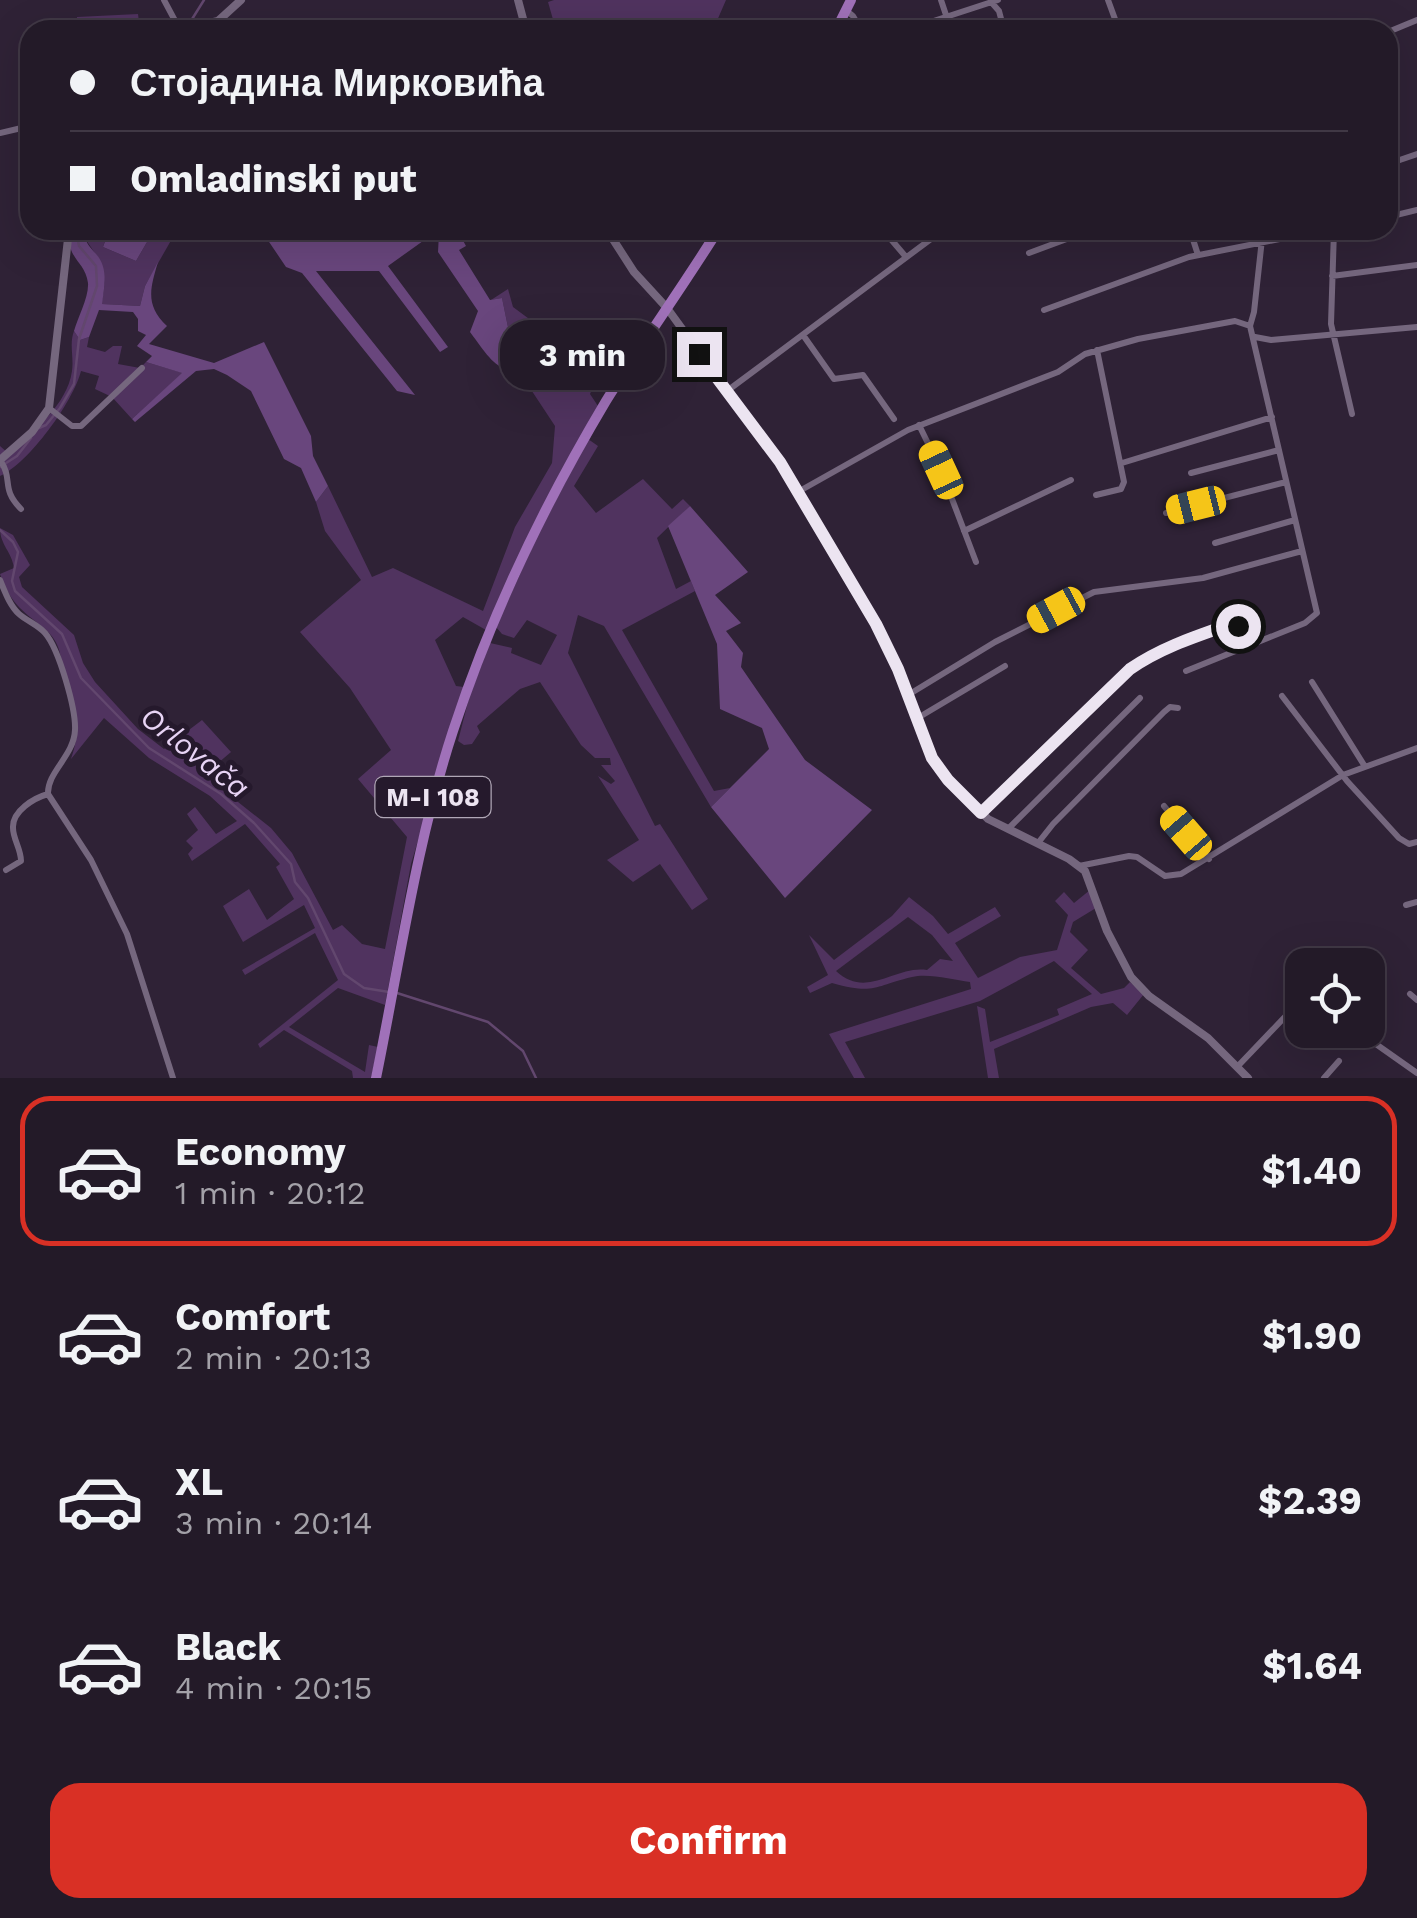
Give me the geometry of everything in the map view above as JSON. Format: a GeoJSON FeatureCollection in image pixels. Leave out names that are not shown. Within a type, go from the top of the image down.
{"type":"FeatureCollection","features":[{"type":"Feature","properties":{"kind":"main road","name":"M-I 108"},"geometry":{"type":"LineString","coordinates":[[376,1078],[413,874],[454,730],[493,622],[581,444],[711,240]]}},
{"type":"Feature","properties":{"kind":"street"},"geometry":{"type":"LineString","coordinates":[[217,20],[227,16],[241,0]]}},
{"type":"Feature","properties":{"kind":"street"},"geometry":{"type":"LineString","coordinates":[[941,0],[947,20]]}},
{"type":"Feature","properties":{"kind":"street"},"geometry":{"type":"LineString","coordinates":[[935,20],[994,1]]}},
{"type":"Feature","properties":{"kind":"street"},"geometry":{"type":"LineString","coordinates":[[20,509],[7,491],[3,464],[52,411],[69,240]]}},
{"type":"Feature","properties":{"kind":"street"},"geometry":{"type":"LineString","coordinates":[[614,240],[634,272],[667,308],[774,453],[876,624],[941,772],[981,813],[1080,866],[1090,879],[1107,931],[1131,977],[1248,1078]]}},
{"type":"Feature","properties":{"kind":"street"},"geometry":{"type":"LineString","coordinates":[[891,240],[906,258]]}},
{"type":"Feature","properties":{"kind":"street"},"geometry":{"type":"LineString","coordinates":[[726,391],[930,240]]}},
{"type":"Feature","properties":{"kind":"street"},"geometry":{"type":"LineString","coordinates":[[1028,253],[1064,240]]}},
{"type":"Feature","properties":{"kind":"street"},"geometry":{"type":"LineString","coordinates":[[1193,240],[1198,255]]}},
{"type":"Feature","properties":{"kind":"street"},"geometry":{"type":"LineString","coordinates":[[1186,671],[1311,620],[1317,613],[1250,326],[1261,240]]}},
{"type":"Feature","properties":{"kind":"street"},"geometry":{"type":"LineString","coordinates":[[1044,310],[1198,255],[1276,240]]}},
{"type":"Feature","properties":{"kind":"street"},"geometry":{"type":"LineString","coordinates":[[1334,240],[1334,335],[1352,414]]}},
{"type":"Feature","properties":{"kind":"street"},"geometry":{"type":"LineString","coordinates":[[1332,276],[1417,265]]}},
{"type":"Feature","properties":{"kind":"street"},"geometry":{"type":"LineString","coordinates":[[796,493],[919,425],[1058,372],[1084,354],[1138,338],[1235,321],[1250,326]]}},
{"type":"Feature","properties":{"kind":"street"},"geometry":{"type":"LineString","coordinates":[[1253,336],[1271,340],[1417,326]]}},
{"type":"Feature","properties":{"kind":"street"},"geometry":{"type":"LineString","coordinates":[[803,335],[834,379],[860,374],[867,378],[894,420]]}},
{"type":"Feature","properties":{"kind":"street"},"geometry":{"type":"LineString","coordinates":[[1096,350],[1124,486],[1116,492],[1096,495]]}},
{"type":"Feature","properties":{"kind":"street"},"geometry":{"type":"LineString","coordinates":[[52,411],[72,426],[80,426],[142,368]]}},
{"type":"Feature","properties":{"kind":"street"},"geometry":{"type":"LineString","coordinates":[[1122,463],[1272,417]]}},
{"type":"Feature","properties":{"kind":"street"},"geometry":{"type":"LineString","coordinates":[[919,425],[941,470],[976,562]]}},
{"type":"Feature","properties":{"kind":"street"},"geometry":{"type":"LineString","coordinates":[[1191,473],[1279,450]]}},
{"type":"Feature","properties":{"kind":"street"},"geometry":{"type":"LineString","coordinates":[[964,531],[1071,480]]}},
{"type":"Feature","properties":{"kind":"street"},"geometry":{"type":"LineString","coordinates":[[1166,513],[1286,482]]}},
{"type":"Feature","properties":{"kind":"street"},"geometry":{"type":"LineString","coordinates":[[1215,544],[1295,520]]}},
{"type":"Feature","properties":{"kind":"street"},"geometry":{"type":"LineString","coordinates":[[908,695],[995,642],[1094,592],[1203,578],[1302,551]]}},
{"type":"Feature","properties":{"kind":"street"},"geometry":{"type":"LineString","coordinates":[[0,580],[16,611],[44,633],[53,646],[74,713],[74,740],[47,786],[48,794],[91,860],[127,934],[173,1078]]}},
{"type":"Feature","properties":{"kind":"street"},"geometry":{"type":"LineString","coordinates":[[981,813],[1142,661],[1189,638],[1234,623],[1246,648]]}},
{"type":"Feature","properties":{"kind":"street"},"geometry":{"type":"LineString","coordinates":[[916,719],[1005,666]]}},
{"type":"Feature","properties":{"kind":"street"},"geometry":{"type":"LineString","coordinates":[[1312,682],[1364,765]]}},
{"type":"Feature","properties":{"kind":"street"},"geometry":{"type":"LineString","coordinates":[[1282,696],[1343,776],[1399,838],[1410,844],[1417,842]]}},
{"type":"Feature","properties":{"kind":"street"},"geometry":{"type":"LineString","coordinates":[[1008,829],[1140,698]]}},
{"type":"Feature","properties":{"kind":"street"},"geometry":{"type":"LineString","coordinates":[[1038,843],[1164,712],[1170,707],[1178,708]]}},
{"type":"Feature","properties":{"kind":"street"},"geometry":{"type":"LineString","coordinates":[[1080,866],[1130,856],[1172,877],[1209,860],[1343,776],[1417,748]]}},
{"type":"Feature","properties":{"kind":"street"},"geometry":{"type":"LineString","coordinates":[[6,870],[22,861],[12,826],[16,815],[48,794]]}},
{"type":"Feature","properties":{"kind":"street"},"geometry":{"type":"LineString","coordinates":[[1164,806],[1209,860]]}},
{"type":"Feature","properties":{"kind":"street"},"geometry":{"type":"LineString","coordinates":[[1406,904],[1417,902]]}},
{"type":"Feature","properties":{"kind":"street"},"geometry":{"type":"LineString","coordinates":[[1238,1066],[1285,1017]]}},
{"type":"Feature","properties":{"kind":"street"},"geometry":{"type":"LineString","coordinates":[[1382,1048],[1417,1073]]}},
{"type":"Feature","properties":{"kind":"street"},"geometry":{"type":"LineString","coordinates":[[1324,1078],[1339,1061]]}},
{"type":"Feature","properties":{"kind":"shaded area"},"geometry":{"type":"Polygon","coordinates":[[[726,0],[717,20],[553,20],[548,2],[726,0]]]}},
{"type":"Feature","properties":{"kind":"shaded area"},"geometry":{"type":"Polygon","coordinates":[[[138,14],[139,20],[77,20],[138,14]]]}},
{"type":"Feature","properties":{"kind":"shaded area"},"geometry":{"type":"Polygon","coordinates":[[[69,240],[86,240],[103,265],[102,304],[140,306],[158,262],[152,304],[167,326],[149,344],[214,363],[264,342],[311,436],[313,456],[328,486],[316,502],[301,468],[284,459],[251,391],[214,369],[196,371],[135,422],[132,419],[182,373],[146,362],[152,356],[137,346],[146,335],[138,331],[138,319],[133,312],[99,310],[89,337],[80,340],[74,331],[88,283],[69,240]]]}},
{"type":"Feature","properties":{"kind":"shaded area"},"geometry":{"type":"Polygon","coordinates":[[[87,240],[105,240],[103,247],[136,261],[148,240],[171,240],[145,286],[140,306],[101,304],[104,281],[97,256],[87,240]]]}},
{"type":"Feature","properties":{"kind":"shaded area"},"geometry":{"type":"Polygon","coordinates":[[[105,240],[148,240],[136,261],[103,247],[105,240]]]}},
{"type":"Feature","properties":{"kind":"shaded area"},"geometry":{"type":"Polygon","coordinates":[[[268,240],[424,240],[388,266],[448,347],[440,352],[379,271],[316,271],[415,395],[397,391],[302,273],[286,267],[268,240]]]}},
{"type":"Feature","properties":{"kind":"shaded area"},"geometry":{"type":"Polygon","coordinates":[[[439,240],[463,240],[466,246],[459,250],[490,300],[502,298],[510,337],[533,352],[538,360],[544,357],[552,365],[531,377],[509,371],[489,357],[470,332],[478,311],[438,252],[439,240]]]}},
{"type":"Feature","properties":{"kind":"shaded area"},"geometry":{"type":"Polygon","coordinates":[[[508,289],[513,307],[567,347],[560,357],[593,387],[590,394],[598,406],[486,630],[463,617],[435,640],[456,686],[464,687],[411,864],[385,1005],[338,988],[289,1027],[365,1072],[369,1045],[378,1047],[371,1078],[353,1078],[352,1071],[284,1030],[260,1048],[258,1044],[338,980],[315,933],[245,975],[242,970],[315,928],[304,905],[243,942],[223,906],[249,889],[267,920],[294,899],[276,867],[280,864],[245,824],[192,861],[188,854],[193,848],[186,841],[198,830],[187,814],[195,807],[216,834],[237,821],[210,796],[149,758],[104,718],[71,759],[77,736],[76,717],[58,648],[49,633],[14,602],[5,585],[0,574],[14,568],[0,528],[13,535],[30,565],[19,577],[22,587],[74,635],[83,663],[95,682],[138,729],[164,749],[202,720],[231,752],[204,775],[271,828],[292,853],[333,930],[342,925],[362,944],[385,949],[407,837],[358,779],[391,750],[350,688],[300,632],[361,580],[325,531],[316,502],[328,486],[372,577],[393,568],[483,611],[515,527],[552,463],[555,426],[522,376],[531,377],[551,365],[510,337],[502,298],[491,300],[508,289]]]}},
{"type":"Feature","properties":{"kind":"shaded area"},"geometry":{"type":"Polygon","coordinates":[[[74,331],[80,340],[89,337],[87,347],[105,352],[122,346],[118,364],[140,368],[146,362],[183,373],[132,419],[112,397],[95,389],[99,376],[81,371],[69,399],[48,430],[24,458],[0,476],[0,446],[9,454],[48,417],[69,384],[74,331]]]}},
{"type":"Feature","properties":{"kind":"shaded area"},"geometry":{"type":"Polygon","coordinates":[[[588,439],[598,446],[574,486],[596,513],[643,479],[672,509],[683,499],[690,506],[657,538],[676,589],[691,581],[695,591],[622,630],[714,791],[730,788],[711,807],[604,626],[578,615],[568,653],[655,826],[660,824],[708,899],[692,910],[660,864],[633,882],[607,860],[639,840],[598,776],[611,784],[615,781],[601,765],[611,765],[610,758],[595,758],[581,745],[540,682],[520,689],[477,726],[480,732],[472,744],[458,741],[490,643],[512,648],[511,653],[541,665],[557,635],[527,620],[514,638],[496,627],[588,439]]]}},
{"type":"Feature","properties":{"kind":"shaded area"},"geometry":{"type":"Polygon","coordinates":[[[690,506],[748,572],[715,595],[741,623],[726,631],[743,653],[741,667],[805,760],[872,810],[785,898],[711,807],[769,749],[762,728],[720,709],[717,644],[668,526],[690,506]]]}},
{"type":"Feature","properties":{"kind":"shaded area"},"geometry":{"type":"Polygon","coordinates":[[[1090,890],[1096,908],[1073,922],[1070,932],[1088,950],[1071,968],[1101,994],[1124,988],[1130,982],[1144,994],[1127,1015],[1113,1003],[1091,1007],[994,1049],[999,1078],[988,1078],[977,1006],[985,1009],[990,1042],[1059,1015],[1057,1009],[1092,994],[1054,961],[980,1001],[845,1042],[865,1078],[854,1078],[829,1034],[971,989],[970,982],[919,976],[866,989],[832,983],[810,993],[807,987],[828,975],[809,935],[834,960],[892,916],[909,897],[948,934],[995,907],[1001,916],[955,943],[978,978],[1020,957],[1057,950],[1068,915],[1055,901],[1064,892],[1074,903],[1090,890]],[[908,917],[836,971],[847,979],[870,982],[927,970],[940,959],[953,961],[932,935],[908,917]]]}},
{"type":"Feature","properties":{"kind":"waterway"},"geometry":{"type":"LineString","coordinates":[[192,20],[204,0]]}},
{"type":"Feature","properties":{"kind":"waterway","name":"Orlovača"},"geometry":{"type":"LineString","coordinates":[[39,428],[60,408],[74,384],[79,339],[97,286],[96,266],[78,240]]}},
{"type":"Feature","properties":{"kind":"waterway","name":"Orlovača"},"geometry":{"type":"LineString","coordinates":[[0,467],[17,456],[31,438]]}},
{"type":"Feature","properties":{"kind":"waterway","name":"Orlovača"},"geometry":{"type":"LineString","coordinates":[[0,530],[18,552],[12,581],[15,591],[62,634],[81,678],[149,748],[221,794],[254,823],[291,864],[295,882],[308,898],[344,974],[364,988],[389,992]]}},
{"type":"Feature","properties":{"kind":"waterway"},"geometry":{"type":"LineString","coordinates":[[397,993],[488,1022],[523,1051],[536,1078]]}},
{"type":"Feature","properties":{"kind":"route"},"geometry":{"type":"LineString","coordinates":[[699,354],[780,462],[876,624],[932,758],[960,794],[981,813],[1130,669],[1155,652],[1189,638],[1234,623],[1238,626]]}}]}
